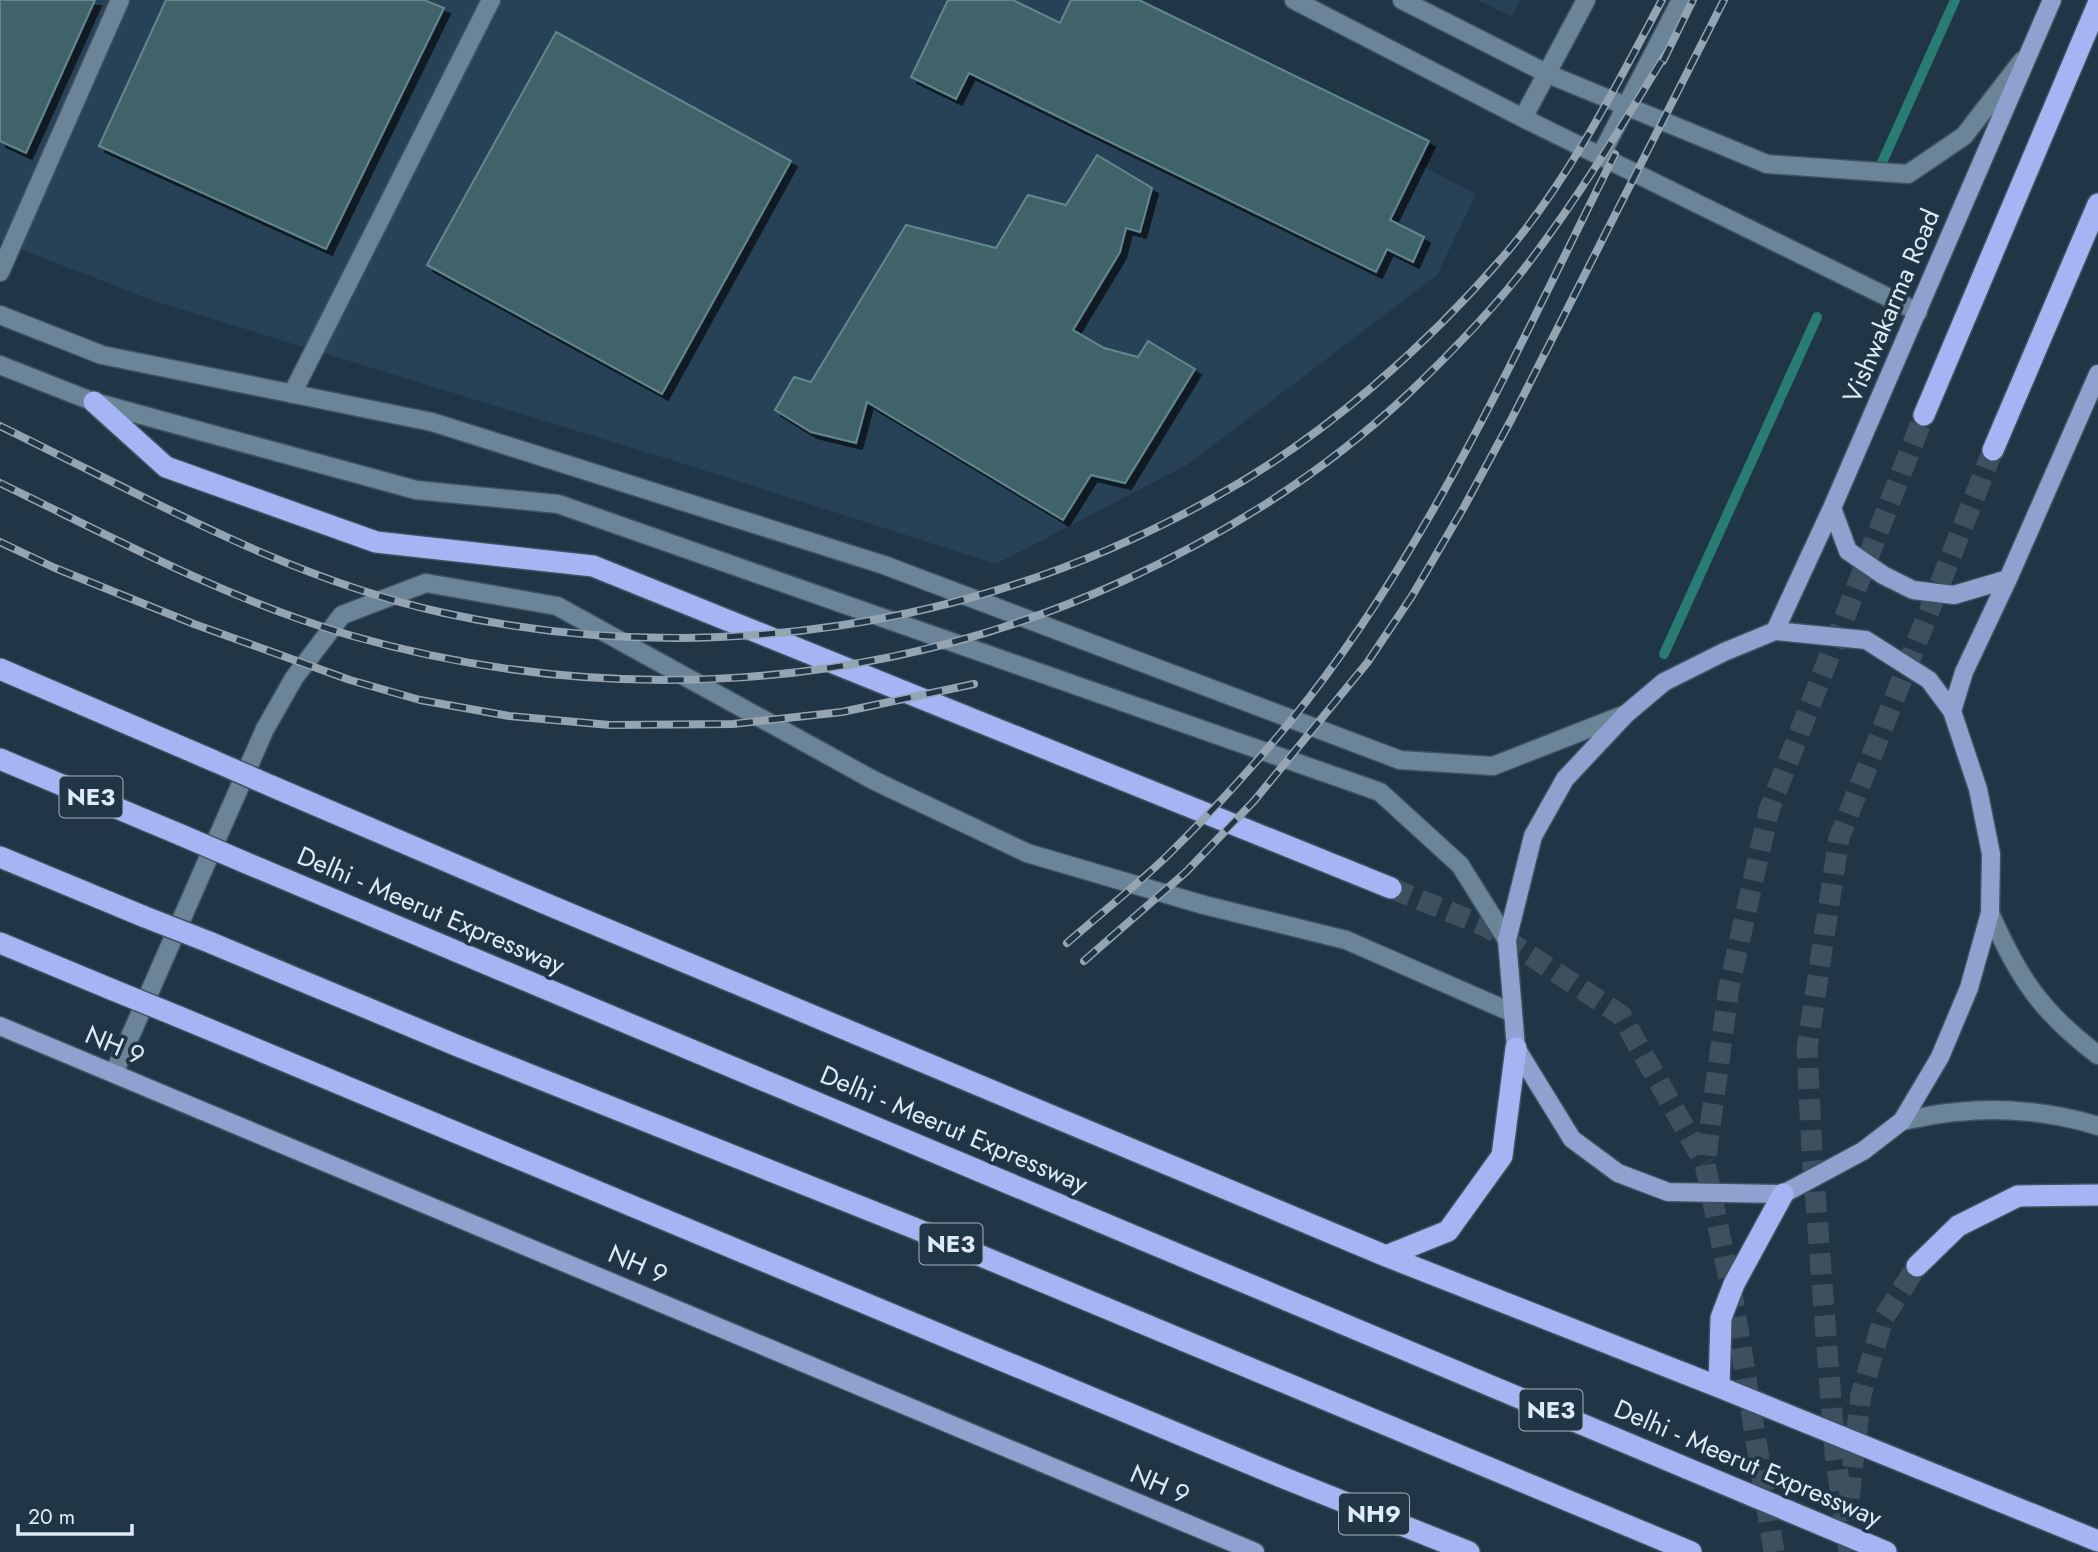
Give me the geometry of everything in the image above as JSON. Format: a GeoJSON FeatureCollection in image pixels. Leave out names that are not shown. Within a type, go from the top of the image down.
{"type":"FeatureCollection","features":[{"type":"Feature","properties":{"kind":"highway"},"geometry":{"type":"LineString","coordinates":[[1924,415],[2098,4]]}},
{"type":"Feature","properties":{"kind":"highway"},"geometry":{"type":"LineString","coordinates":[[1993,450],[2098,204]]}},
{"type":"Feature","properties":{"kind":"highway"},"geometry":{"type":"LineString","coordinates":[[94,402],[166,467],[376,542],[593,566],[1391,888]]}},
{"type":"Feature","properties":{"kind":"highway"},"geometry":{"type":"LineString","coordinates":[[0,669],[557,908],[1386,1256],[1719,1387],[2098,1541]]}},
{"type":"Feature","properties":{"kind":"highway","name":"Delhi - Meerut Expressway"},"geometry":{"type":"LineString","coordinates":[[0,759],[1885,1552]]}},
{"type":"Feature","properties":{"kind":"highway","name":"NE3"},"geometry":{"type":"LineString","coordinates":[[0,857],[458,1046],[926,1233],[1691,1552]]}},
{"type":"Feature","properties":{"kind":"highway","name":"NH9"},"geometry":{"type":"LineString","coordinates":[[0,943],[1279,1476],[1469,1552]]}},
{"type":"Feature","properties":{"kind":"highway"},"geometry":{"type":"LineString","coordinates":[[1386,1256],[1448,1231],[1502,1156],[1516,1048]]}},
{"type":"Feature","properties":{"kind":"highway"},"geometry":{"type":"LineString","coordinates":[[1719,1387],[1721,1318],[1734,1284],[1783,1194]]}},
{"type":"Feature","properties":{"kind":"highway"},"geometry":{"type":"LineString","coordinates":[[1917,1266],[1958,1226],[2018,1196],[2098,1195]]}},
{"type":"Feature","properties":{"kind":"main road","name":"Vishwakarma Road"},"geometry":{"type":"LineString","coordinates":[[1775,631],[1832,508],[2052,0]]}},
{"type":"Feature","properties":{"kind":"main road"},"geometry":{"type":"LineString","coordinates":[[1952,711],[1964,671],[2008,579],[2098,374]]}},
{"type":"Feature","properties":{"kind":"main road"},"geometry":{"type":"LineString","coordinates":[[1832,508],[1848,551],[1882,575],[1913,590],[1954,595],[2008,579]]}},
{"type":"Feature","properties":{"kind":"main road"},"geometry":{"type":"LineString","coordinates":[[1775,631],[1867,640],[1928,680],[1952,711],[1978,789],[1991,854],[1990,913],[1969,988],[1940,1057],[1902,1121],[1863,1151],[1783,1194],[1668,1192],[1618,1173],[1572,1139],[1516,1048],[1507,940],[1533,836],[1565,779],[1626,714],[1664,682],[1724,652],[1775,631]]}},
{"type":"Feature","properties":{"kind":"main road","name":"NH 9"},"geometry":{"type":"LineString","coordinates":[[0,1026],[1255,1552]]}},
{"type":"Feature","properties":{"kind":"street"},"geometry":{"type":"LineString","coordinates":[[0,272],[120,0]]}},
{"type":"Feature","properties":{"kind":"street"},"geometry":{"type":"LineString","coordinates":[[292,394],[491,0]]}},
{"type":"Feature","properties":{"kind":"street"},"geometry":{"type":"LineString","coordinates":[[1294,0],[1523,118],[1918,312]]}},
{"type":"Feature","properties":{"kind":"street"},"geometry":{"type":"LineString","coordinates":[[1402,0],[1548,74],[1767,164],[1908,174],[1964,136],[2031,50]]}},
{"type":"Feature","properties":{"kind":"street"},"geometry":{"type":"LineString","coordinates":[[1523,118],[1586,0]]}},
{"type":"Feature","properties":{"kind":"street"},"geometry":{"type":"LineString","coordinates":[[1601,155],[1681,0]]}},
{"type":"Feature","properties":{"kind":"street"},"geometry":{"type":"LineString","coordinates":[[0,315],[102,355],[432,422],[884,565],[1400,760],[1493,766],[1626,714]]}},
{"type":"Feature","properties":{"kind":"street"},"geometry":{"type":"LineString","coordinates":[[0,365],[94,402],[416,490],[558,504],[1380,792],[1460,865],[1507,940]]}},
{"type":"Feature","properties":{"kind":"street"},"geometry":{"type":"LineString","coordinates":[[114,1073],[265,729],[294,678],[342,615],[426,583],[557,606],[875,781],[1027,853],[1204,905],[1346,940],[1513,1013]]}},
{"type":"Feature","properties":{"kind":"street"},"geometry":{"type":"LineString","coordinates":[[1990,913],[2010,958],[2037,999],[2070,1034],[2098,1055]]}},
{"type":"Feature","properties":{"kind":"street"},"geometry":{"type":"LineString","coordinates":[[1902,1121],[1957,1112],[2003,1111],[2049,1115],[2098,1126]]}},
{"type":"Feature","properties":{"kind":"shaded area"},"geometry":{"type":"Polygon","coordinates":[[[0,0],[1105,0],[1476,194],[1437,275],[1187,465],[996,564],[678,462],[154,301],[0,241],[0,0]]]}},
{"type":"Feature","properties":{"kind":"shaded area"},"geometry":{"type":"Polygon","coordinates":[[[1478,0],[1521,0],[1512,17],[1478,0]]]}},
{"type":"Feature","properties":{"kind":"building"},"geometry":{"type":"Polygon","coordinates":[[[0,0],[95,0],[26,153],[0,141],[0,0]]]}},
{"type":"Feature","properties":{"kind":"building"},"geometry":{"type":"Polygon","coordinates":[[[166,0],[424,0],[444,8],[326,249],[99,146],[166,0]]]}},
{"type":"Feature","properties":{"kind":"building"},"geometry":{"type":"Polygon","coordinates":[[[948,0],[1013,0],[1060,23],[1071,0],[1139,0],[1429,141],[1390,220],[1424,237],[1413,262],[1387,249],[1376,272],[969,73],[956,99],[911,77],[948,0]]]}},
{"type":"Feature","properties":{"kind":"building"},"geometry":{"type":"Polygon","coordinates":[[[556,32],[791,161],[662,394],[427,265],[556,32]]]}},
{"type":"Feature","properties":{"kind":"building"},"geometry":{"type":"Polygon","coordinates":[[[1097,155],[1152,188],[1140,232],[1126,228],[1120,252],[1073,330],[1104,348],[1138,357],[1148,341],[1195,369],[1125,483],[1091,475],[1063,520],[867,402],[856,443],[811,432],[775,410],[794,377],[811,382],[906,225],[996,248],[1028,195],[1066,205],[1097,155]]]}},
{"type":"Feature","properties":{"kind":"waterway"},"geometry":{"type":"LineString","coordinates":[[1880,167],[1955,0]]}},
{"type":"Feature","properties":{"kind":"waterway"},"geometry":{"type":"LineString","coordinates":[[1664,654],[1817,317]]}},
{"type":"Feature","properties":{"kind":"tunnel"},"geometry":{"type":"LineString","coordinates":[[1774,1552],[1733,1298],[1705,1164],[1729,987],[1769,810],[1924,415]]}},
{"type":"Feature","properties":{"kind":"tunnel"},"geometry":{"type":"LineString","coordinates":[[1849,1552],[1835,1453],[1812,1152],[1807,1049],[1839,838],[1993,450]]}},
{"type":"Feature","properties":{"kind":"tunnel"},"geometry":{"type":"LineString","coordinates":[[1391,888],[1487,927],[1621,1015],[1705,1164]]}},
{"type":"Feature","properties":{"kind":"tunnel"},"geometry":{"type":"LineString","coordinates":[[1849,1498],[1861,1395],[1883,1319],[1917,1266]]}},
{"type":"Feature","properties":{"kind":"railway"},"geometry":{"type":"LineString","coordinates":[[0,426],[162,507],[272,557],[385,598],[444,613],[543,630],[642,637],[741,636],[840,625],[937,606],[1033,578],[1126,542],[1215,497],[1255,473],[1295,447],[1372,387],[1444,321],[1531,222],[1591,130],[1662,0]]}},
{"type":"Feature","properties":{"kind":"railway"},"geometry":{"type":"LineString","coordinates":[[1663,61],[1693,0]]}},
{"type":"Feature","properties":{"kind":"railway"},"geometry":{"type":"LineString","coordinates":[[1084,961],[1186,872],[1254,801],[1367,663],[1412,596],[1511,420],[1724,0]]}},
{"type":"Feature","properties":{"kind":"railway"},"geometry":{"type":"LineString","coordinates":[[0,483],[172,566],[259,604],[349,635],[447,658],[545,673],[643,680],[741,677],[839,666],[935,647],[1030,618],[1161,563],[1237,522],[1343,450],[1441,362],[1519,275],[1586,182],[1667,52]]}},
{"type":"Feature","properties":{"kind":"railway"},"geometry":{"type":"LineString","coordinates":[[1067,943],[1155,867],[1199,824],[1275,740],[1339,658],[1385,590],[1467,448],[1615,154]]}},
{"type":"Feature","properties":{"kind":"railway"},"geometry":{"type":"LineString","coordinates":[[0,542],[55,568],[194,624],[350,680],[420,700],[509,716],[610,725],[733,724],[842,712],[974,684]]}}]}
